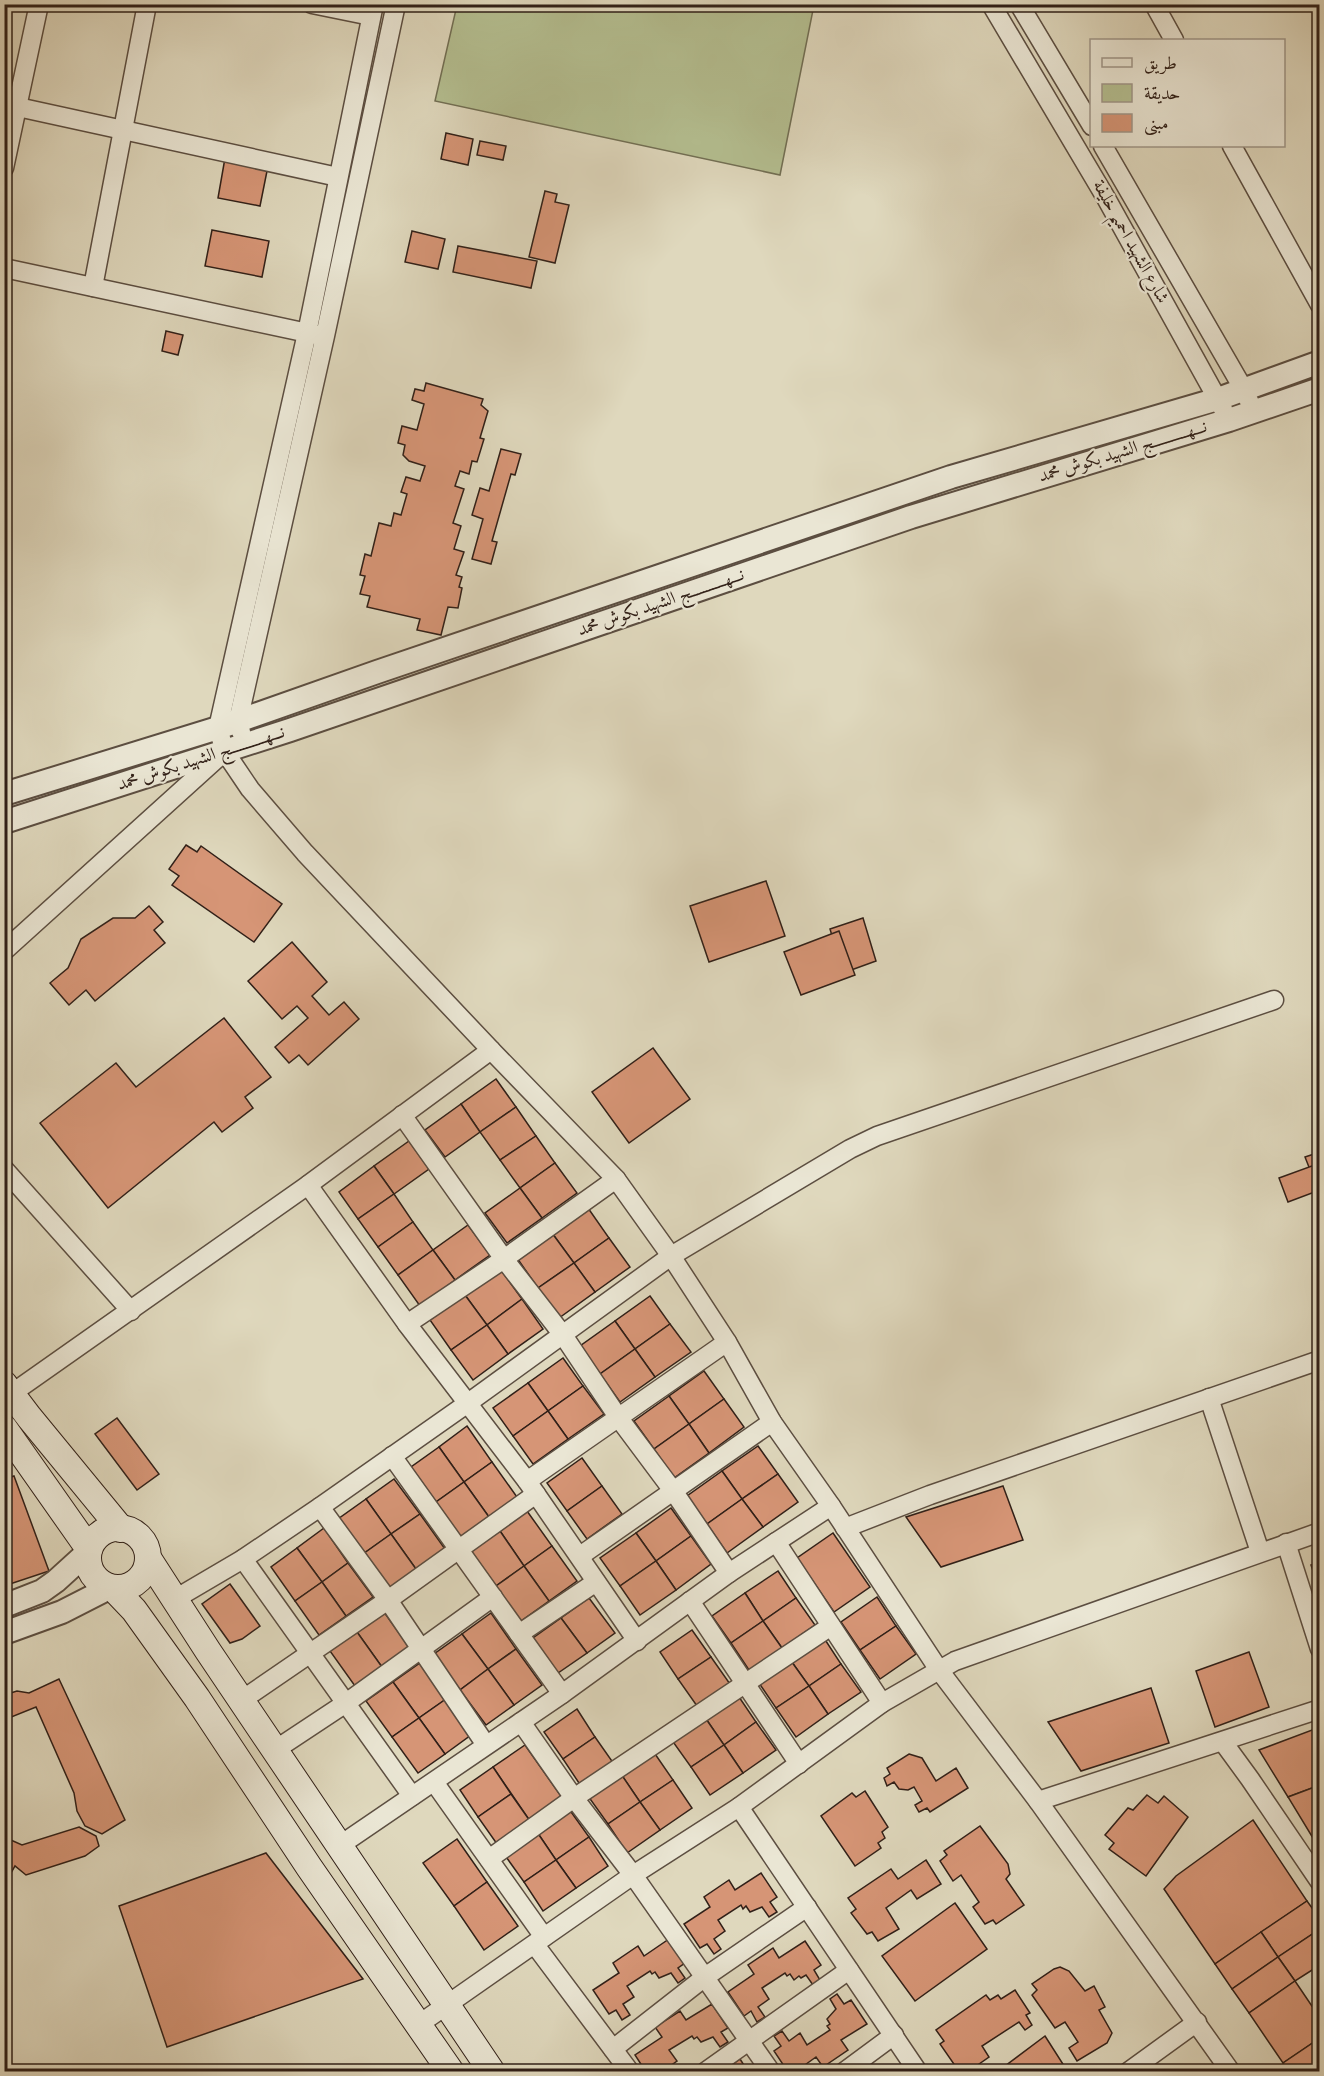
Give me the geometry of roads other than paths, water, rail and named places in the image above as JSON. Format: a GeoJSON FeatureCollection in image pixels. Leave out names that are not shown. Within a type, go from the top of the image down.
{"type":"FeatureCollection","features":[{"type":"Feature","properties":{"kind":"main road"},"geometry":{"type":"LineString","coordinates":[[8,1389],[121,1529]]}},
{"type":"Feature","properties":{"kind":"main road"},"geometry":{"type":"LineString","coordinates":[[4,1428],[89,1550]]}},
{"type":"Feature","properties":{"kind":"main road"},"geometry":{"type":"LineString","coordinates":[[451,2072],[309,1867],[197,1698],[134,1610],[112,1588],[95,1578],[88,1560],[89,1550],[98,1536],[112,1529],[121,1529],[137,1535],[143,1542],[148,1558],[208,1651],[492,2072]]}},
{"type":"Feature","properties":{"kind":"main road"},"geometry":{"type":"LineString","coordinates":[[112,1588],[130,1586],[137,1581],[143,1575],[148,1558]]}},
{"type":"Feature","properties":{"kind":"street"},"geometry":{"type":"LineString","coordinates":[[4,168],[11,105],[39,4]]}},
{"type":"Feature","properties":{"kind":"street"},"geometry":{"type":"LineString","coordinates":[[93,287],[147,4]]}},
{"type":"Feature","properties":{"kind":"street"},"geometry":{"type":"LineString","coordinates":[[312,4],[372,10],[338,177],[316,334]]}},
{"type":"Feature","properties":{"kind":"street"},"geometry":{"type":"LineString","coordinates":[[396,4],[316,334],[228,725],[250,789],[305,853],[616,1179],[671,1256],[727,1342],[772,1422],[846,1528],[939,1670],[1038,1801],[1231,2072]]}},
{"type":"Feature","properties":{"kind":"street","name":"شارع الشهيد احميم خليفة"},"geometry":{"type":"LineString","coordinates":[[991,4],[1100,189],[1229,420]]}},
{"type":"Feature","properties":{"kind":"street"},"geometry":{"type":"LineString","coordinates":[[1019,4],[1090,123]]}},
{"type":"Feature","properties":{"kind":"street"},"geometry":{"type":"LineString","coordinates":[[1154,4],[1173,39]]}},
{"type":"Feature","properties":{"kind":"street"},"geometry":{"type":"LineString","coordinates":[[11,105],[338,177]]}},
{"type":"Feature","properties":{"kind":"street","name":"شارع الشهيد احميم خليفة"},"geometry":{"type":"LineString","coordinates":[[1104,147],[1244,390],[1254,412]]}},
{"type":"Feature","properties":{"kind":"street"},"geometry":{"type":"LineString","coordinates":[[1233,147],[1320,305]]}},
{"type":"Feature","properties":{"kind":"street"},"geometry":{"type":"LineString","coordinates":[[4,268],[316,334]]}},
{"type":"Feature","properties":{"kind":"street","name":"نـــهـــــــــــج الشهيد بكوش محمد"},"geometry":{"type":"LineString","coordinates":[[4,794],[228,725],[388,668],[951,477],[1218,399],[1320,362]]}},
{"type":"Feature","properties":{"kind":"street","name":"نـــهـــــــــــج الشهيد بكوش محمد"},"geometry":{"type":"LineString","coordinates":[[4,822],[235,748],[542,645],[911,517],[1229,420],[1320,388]]}},
{"type":"Feature","properties":{"kind":"street"},"geometry":{"type":"LineString","coordinates":[[4,951],[235,748]]}},
{"type":"Feature","properties":{"kind":"street"},"geometry":{"type":"LineString","coordinates":[[175,1599],[243,1559],[320,1507],[671,1256],[850,1149],[877,1136],[1274,1000]]}},
{"type":"Feature","properties":{"kind":"street"},"geometry":{"type":"LineString","coordinates":[[8,1389],[131,1311],[308,1185],[491,1050]]}},
{"type":"Feature","properties":{"kind":"street"},"geometry":{"type":"LineString","coordinates":[[402,1115],[504,1259],[563,1335],[729,1573]]}},
{"type":"Feature","properties":{"kind":"street"},"geometry":{"type":"LineString","coordinates":[[4,1169],[131,1311]]}},
{"type":"Feature","properties":{"kind":"street"},"geometry":{"type":"LineString","coordinates":[[407,1324],[504,1259],[616,1179]]}},
{"type":"Feature","properties":{"kind":"street"},"geometry":{"type":"LineString","coordinates":[[308,1185],[407,1324],[532,1487],[637,1641]]}},
{"type":"Feature","properties":{"kind":"street"},"geometry":{"type":"LineString","coordinates":[[242,1700],[459,1551],[532,1487],[618,1417],[727,1342]]}},
{"type":"Feature","properties":{"kind":"street"},"geometry":{"type":"LineString","coordinates":[[846,1528],[930,1495],[1320,1360]]}},
{"type":"Feature","properties":{"kind":"street"},"geometry":{"type":"LineString","coordinates":[[1209,1398],[1260,1552]]}},
{"type":"Feature","properties":{"kind":"street"},"geometry":{"type":"LineString","coordinates":[[580,1556],[772,1422]]}},
{"type":"Feature","properties":{"kind":"street"},"geometry":{"type":"LineString","coordinates":[[392,1456],[562,1694]]}},
{"type":"Feature","properties":{"kind":"street"},"geometry":{"type":"LineString","coordinates":[[339,1846],[562,1694],[729,1573],[831,1506]]}},
{"type":"Feature","properties":{"kind":"street"},"geometry":{"type":"LineString","coordinates":[[320,1507],[388,1600],[486,1745]]}},
{"type":"Feature","properties":{"kind":"street"},"geometry":{"type":"LineString","coordinates":[[418,2025],[633,1875],[739,1808],[882,1703],[939,1670],[963,1659],[1320,1532]]}},
{"type":"Feature","properties":{"kind":"street"},"geometry":{"type":"LineString","coordinates":[[776,1542],[882,1703]]}},
{"type":"Feature","properties":{"kind":"street"},"geometry":{"type":"LineString","coordinates":[[1286,1543],[1320,1648]]}},
{"type":"Feature","properties":{"kind":"street"},"geometry":{"type":"LineString","coordinates":[[4,1606],[34,1595],[49,1586],[89,1550]]}},
{"type":"Feature","properties":{"kind":"street"},"geometry":{"type":"LineString","coordinates":[[243,1559],[412,1796]]}},
{"type":"Feature","properties":{"kind":"street"},"geometry":{"type":"LineString","coordinates":[[519,1634],[596,1582]]}},
{"type":"Feature","properties":{"kind":"street"},"geometry":{"type":"LineString","coordinates":[[4,1633],[62,1612],[112,1588]]}},
{"type":"Feature","properties":{"kind":"street"},"geometry":{"type":"LineString","coordinates":[[275,1749],[346,1703],[493,1597]]}},
{"type":"Feature","properties":{"kind":"street"},"geometry":{"type":"LineString","coordinates":[[690,1601],[800,1764]]}},
{"type":"Feature","properties":{"kind":"street"},"geometry":{"type":"LineString","coordinates":[[489,1859],[574,1798],[831,1626]]}},
{"type":"Feature","properties":{"kind":"street"},"geometry":{"type":"LineString","coordinates":[[1038,1801],[1320,1709]]}},
{"type":"Feature","properties":{"kind":"street"},"geometry":{"type":"LineString","coordinates":[[521,1722],[574,1798],[633,1875],[771,2072]]}},
{"type":"Feature","properties":{"kind":"street"},"geometry":{"type":"LineString","coordinates":[[1223,1742],[1320,1882]]}},
{"type":"Feature","properties":{"kind":"street"},"geometry":{"type":"LineString","coordinates":[[434,1782],[489,1859],[539,1941],[630,2072]]}},
{"type":"Feature","properties":{"kind":"street"},"geometry":{"type":"LineString","coordinates":[[739,1808],[918,2072]]}},
{"type":"Feature","properties":{"kind":"street"},"geometry":{"type":"LineString","coordinates":[[613,2049],[705,1977],[807,1907]]}},
{"type":"Feature","properties":{"kind":"street"},"geometry":{"type":"LineString","coordinates":[[705,2072],[849,1970]]}},
{"type":"Feature","properties":{"kind":"street"},"geometry":{"type":"LineString","coordinates":[[1128,2072],[1197,2022]]}},
{"type":"Feature","properties":{"kind":"street"},"geometry":{"type":"LineString","coordinates":[[844,2072],[894,2035]]}}]}
